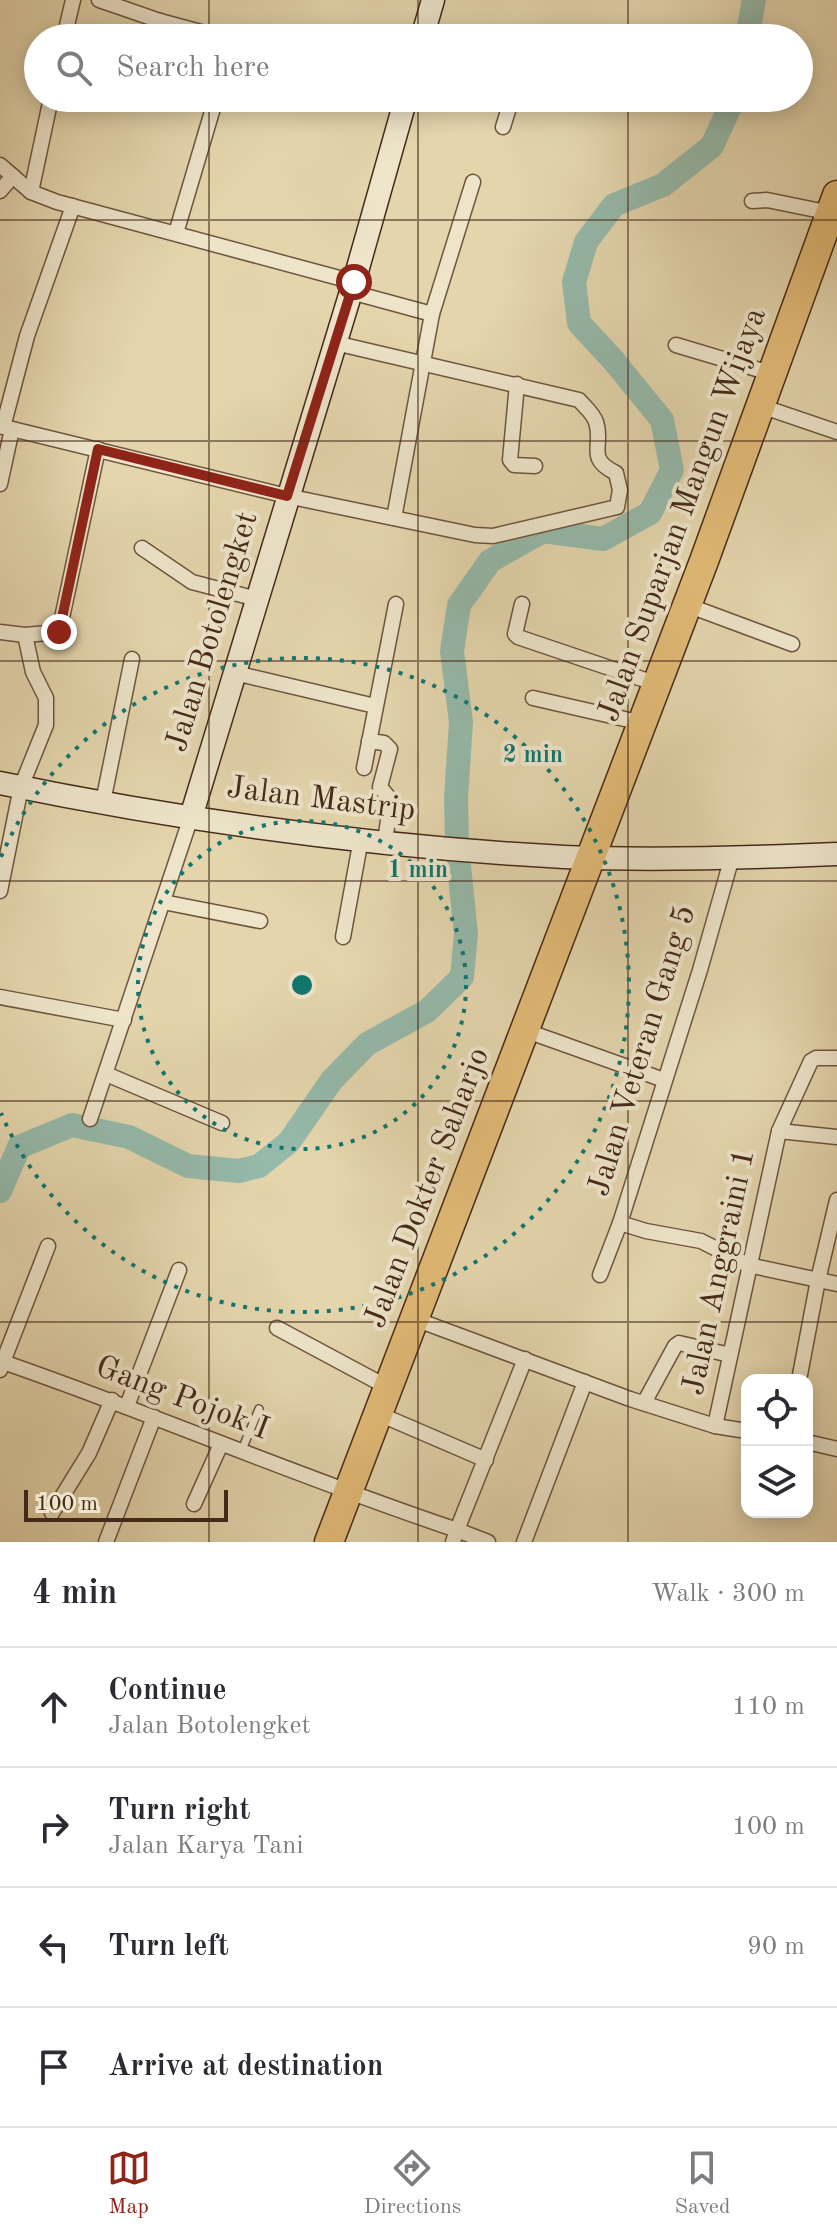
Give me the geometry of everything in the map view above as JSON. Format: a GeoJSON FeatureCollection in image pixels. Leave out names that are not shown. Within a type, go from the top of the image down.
{"type":"FeatureCollection","features":[{"type":"Feature","properties":{"kind":"highway","name":"Jalan Suparjan Mangun Wijaya"},"geometry":{"type":"LineString","coordinates":[[590,857],[687,605],[834,204]]}},
{"type":"Feature","properties":{"kind":"highway","name":"Jalan Dokter Saharjo"},"geometry":{"type":"LineString","coordinates":[[329,1542],[590,857]]}},
{"type":"Feature","properties":{"kind":"street"},"geometry":{"type":"LineString","coordinates":[[67,24],[73,0]]}},
{"type":"Feature","properties":{"kind":"street"},"geometry":{"type":"LineString","coordinates":[[99,0],[125,4],[171,24]]}},
{"type":"Feature","properties":{"kind":"street"},"geometry":{"type":"LineString","coordinates":[[426,24],[433,0]]}},
{"type":"Feature","properties":{"kind":"street"},"geometry":{"type":"LineString","coordinates":[[31,192],[48,112]]}},
{"type":"Feature","properties":{"kind":"street"},"geometry":{"type":"LineString","coordinates":[[176,233],[213,112]]}},
{"type":"Feature","properties":{"kind":"street","name":"Jalan Botolengket"},"geometry":{"type":"LineString","coordinates":[[191,817],[353,287],[402,112]]}},
{"type":"Feature","properties":{"kind":"street"},"geometry":{"type":"LineString","coordinates":[[503,127],[508,112]]}},
{"type":"Feature","properties":{"kind":"street"},"geometry":{"type":"LineString","coordinates":[[0,165],[31,192],[176,233],[432,314]]}},
{"type":"Feature","properties":{"kind":"street"},"geometry":{"type":"LineString","coordinates":[[0,191],[13,176]]}},
{"type":"Feature","properties":{"kind":"street"},"geometry":{"type":"LineString","coordinates":[[394,518],[432,314],[473,182]]}},
{"type":"Feature","properties":{"kind":"street"},"geometry":{"type":"LineString","coordinates":[[752,201],[834,204]]}},
{"type":"Feature","properties":{"kind":"street"},"geometry":{"type":"LineString","coordinates":[[0,484],[5,427],[27,336],[73,206]]}},
{"type":"Feature","properties":{"kind":"street"},"geometry":{"type":"LineString","coordinates":[[5,427],[287,496],[493,536],[617,507],[619,479],[616,473],[603,467],[598,458],[596,423],[592,414],[574,398],[335,343]]}},
{"type":"Feature","properties":{"kind":"street"},"geometry":{"type":"LineString","coordinates":[[676,345],[773,374]]}},
{"type":"Feature","properties":{"kind":"street"},"geometry":{"type":"LineString","coordinates":[[517,384],[510,460],[514,465],[535,466]]}},
{"type":"Feature","properties":{"kind":"street"},"geometry":{"type":"LineString","coordinates":[[761,406],[837,432]]}},
{"type":"Feature","properties":{"kind":"street"},"geometry":{"type":"LineString","coordinates":[[0,632],[25,635],[59,632],[98,449]]}},
{"type":"Feature","properties":{"kind":"street"},"geometry":{"type":"LineString","coordinates":[[142,548],[192,582],[257,599]]}},
{"type":"Feature","properties":{"kind":"street"},"geometry":{"type":"LineString","coordinates":[[364,768],[396,604]]}},
{"type":"Feature","properties":{"kind":"street"},"geometry":{"type":"LineString","coordinates":[[522,604],[515,634],[518,637],[657,684]]}},
{"type":"Feature","properties":{"kind":"street"},"geometry":{"type":"LineString","coordinates":[[687,605],[792,644]]}},
{"type":"Feature","properties":{"kind":"street"},"geometry":{"type":"LineString","coordinates":[[0,891],[10,785],[46,725],[46,698],[33,672],[25,635]]}},
{"type":"Feature","properties":{"kind":"street"},"geometry":{"type":"LineString","coordinates":[[103,802],[132,659]]}},
{"type":"Feature","properties":{"kind":"street"},"geometry":{"type":"LineString","coordinates":[[235,673],[375,706]]}},
{"type":"Feature","properties":{"kind":"street"},"geometry":{"type":"LineString","coordinates":[[533,698],[642,723]]}},
{"type":"Feature","properties":{"kind":"street"},"geometry":{"type":"LineString","coordinates":[[369,741],[384,743],[390,749],[380,787],[391,800],[385,841]]}},
{"type":"Feature","properties":{"kind":"street","name":"Jalan Mastrip"},"geometry":{"type":"LineString","coordinates":[[10,785],[191,817],[477,850],[590,857],[837,854]]}},
{"type":"Feature","properties":{"kind":"street"},"geometry":{"type":"LineString","coordinates":[[90,1119],[191,817]]}},
{"type":"Feature","properties":{"kind":"street"},"geometry":{"type":"LineString","coordinates":[[343,937],[361,839]]}},
{"type":"Feature","properties":{"kind":"street","name":"Jalan Veteran Gang 5"},"geometry":{"type":"LineString","coordinates":[[732,857],[700,970],[620,1223],[701,1241],[748,1265],[837,1284]]}},
{"type":"Feature","properties":{"kind":"street"},"geometry":{"type":"LineString","coordinates":[[163,902],[260,921]]}},
{"type":"Feature","properties":{"kind":"street"},"geometry":{"type":"LineString","coordinates":[[0,997],[124,1020]]}},
{"type":"Feature","properties":{"kind":"street"},"geometry":{"type":"LineString","coordinates":[[524,1030],[664,1080]]}},
{"type":"Feature","properties":{"kind":"street","name":"Jalan Anggraini 1"},"geometry":{"type":"LineString","coordinates":[[715,1426],[779,1131],[811,1061],[816,1058],[837,1058]]}},
{"type":"Feature","properties":{"kind":"street"},"geometry":{"type":"LineString","coordinates":[[106,1074],[222,1123]]}},
{"type":"Feature","properties":{"kind":"street"},"geometry":{"type":"LineString","coordinates":[[779,1131],[837,1137]]}},
{"type":"Feature","properties":{"kind":"street"},"geometry":{"type":"LineString","coordinates":[[800,1374],[837,1200]]}},
{"type":"Feature","properties":{"kind":"street"},"geometry":{"type":"LineString","coordinates":[[600,1275],[620,1223]]}},
{"type":"Feature","properties":{"kind":"street"},"geometry":{"type":"LineString","coordinates":[[1,1364],[48,1246]]}},
{"type":"Feature","properties":{"kind":"street"},"geometry":{"type":"LineString","coordinates":[[127,1406],[179,1270]]}},
{"type":"Feature","properties":{"kind":"street"},"geometry":{"type":"LineString","coordinates":[[415,1319],[644,1403],[715,1426],[741,1430]]}},
{"type":"Feature","properties":{"kind":"street"},"geometry":{"type":"LineString","coordinates":[[277,1328],[384,1401],[486,1460]]}},
{"type":"Feature","properties":{"kind":"street"},"geometry":{"type":"LineString","coordinates":[[644,1403],[679,1343],[730,1355]]}},
{"type":"Feature","properties":{"kind":"street"},"geometry":{"type":"LineString","coordinates":[[455,1536],[525,1359]]}},
{"type":"Feature","properties":{"kind":"street","name":"Gang Pojok I"},"geometry":{"type":"LineString","coordinates":[[1,1364],[112,1400],[455,1536],[488,1542]]}},
{"type":"Feature","properties":{"kind":"street"},"geometry":{"type":"LineString","coordinates":[[524,1542],[585,1382]]}},
{"type":"Feature","properties":{"kind":"street"},"geometry":{"type":"LineString","coordinates":[[52,1513],[89,1453],[112,1400]]}},
{"type":"Feature","properties":{"kind":"street"},"geometry":{"type":"LineString","coordinates":[[106,1542],[154,1417]]}},
{"type":"Feature","properties":{"kind":"street"},"geometry":{"type":"LineString","coordinates":[[813,1443],[837,1449]]}},
{"type":"Feature","properties":{"kind":"street"},"geometry":{"type":"LineString","coordinates":[[194,1504],[221,1444]]}},
{"type":"Feature","properties":{"kind":"lane"},"geometry":{"type":"LineString","coordinates":[[241,1452],[259,1409]]}},
{"type":"Feature","properties":{"kind":"waterway"},"geometry":{"type":"LineString","coordinates":[[750,24],[754,0]]}},
{"type":"Feature","properties":{"kind":"waterway"},"geometry":{"type":"LineString","coordinates":[[0,1191],[19,1147],[72,1125],[129,1137],[188,1166],[239,1171],[259,1166],[289,1142],[332,1080],[367,1044],[427,1011],[462,977],[466,934],[457,846],[456,798],[461,722],[452,651],[459,605],[490,561],[543,531],[603,539],[650,513],[672,470],[662,420],[579,323],[574,282],[586,242],[614,205],[663,185],[712,146],[728,112]]}},
{"type":"Feature","properties":{"kind":"route"},"geometry":{"type":"LineString","coordinates":[[59,632],[98,449],[287,496],[354,282]]}}]}
